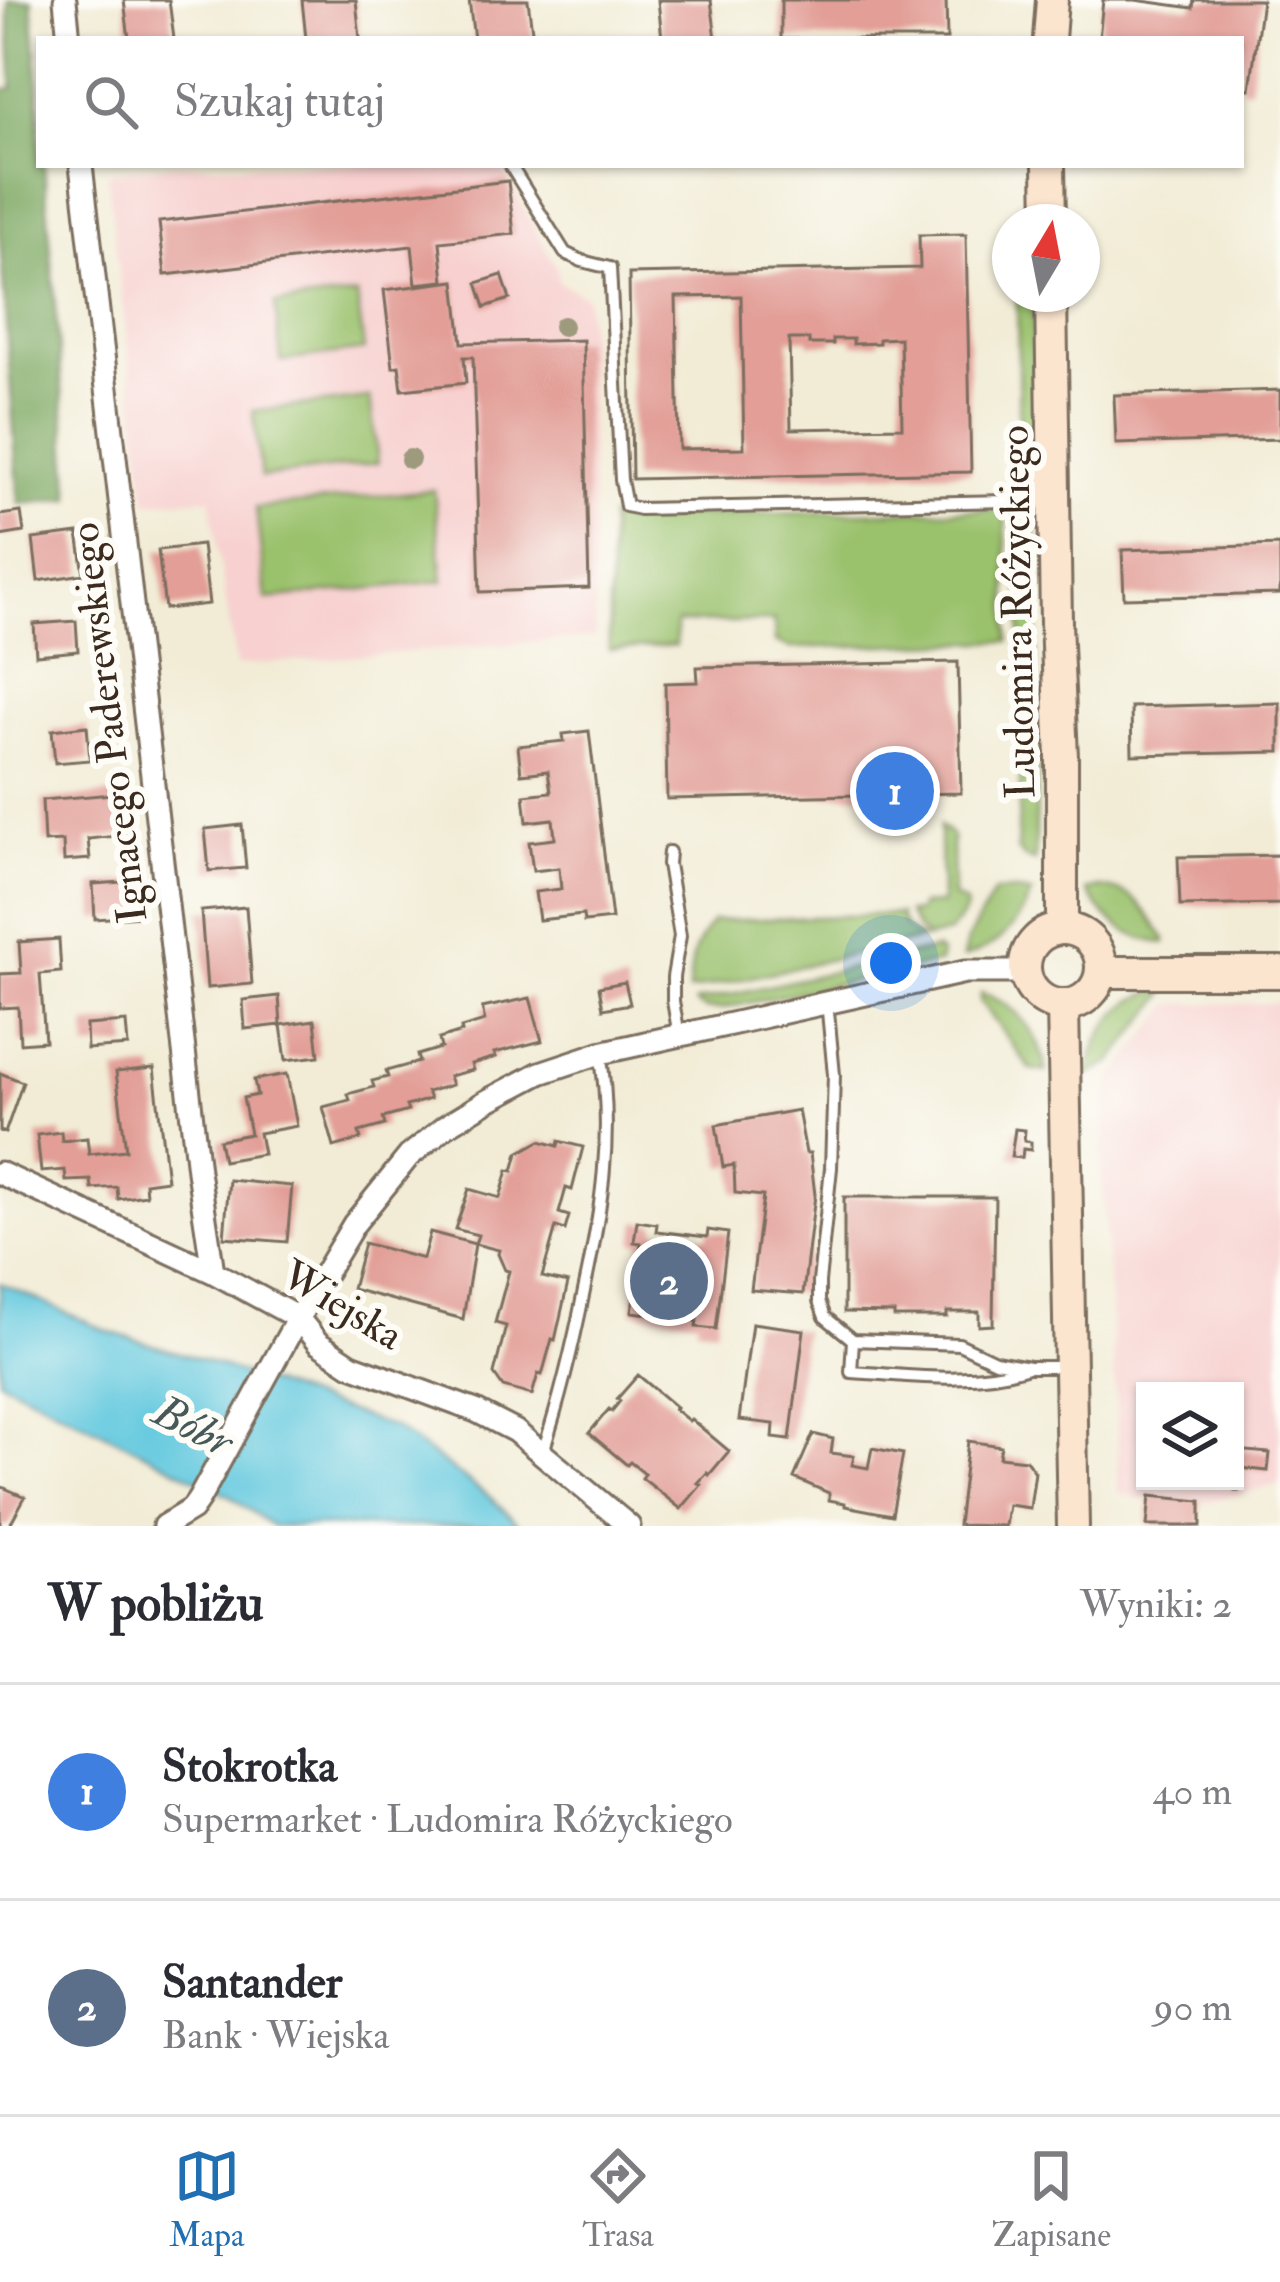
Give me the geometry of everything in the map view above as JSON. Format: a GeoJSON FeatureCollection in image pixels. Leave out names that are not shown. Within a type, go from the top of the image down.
{"type":"FeatureCollection","features":[{"type":"Feature","properties":{"kind":"street"},"geometry":{"type":"LineString","coordinates":[[65,0],[69,36]]}},
{"type":"Feature","properties":{"kind":"street"},"geometry":{"type":"LineString","coordinates":[[1049,36],[1052,0]]}},
{"type":"Feature","properties":{"kind":"street","name":"Ignacego Paderewskiego"},"geometry":{"type":"LineString","coordinates":[[81,168],[213,1272]]}},
{"type":"Feature","properties":{"kind":"street"},"geometry":{"type":"LineString","coordinates":[[1049,168],[1050,204]]}},
{"type":"Feature","properties":{"kind":"street","name":"Ludomira Różyckiego"},"geometry":{"type":"LineString","coordinates":[[1051,312],[1062,929]]}},
{"type":"Feature","properties":{"kind":"street"},"geometry":{"type":"LineString","coordinates":[[1075,931],[1095,946],[1101,972],[1089,996],[1064,1006],[1045,1001],[1031,989],[1026,956],[1046,933],[1075,931]]}},
{"type":"Feature","properties":{"kind":"street"},"geometry":{"type":"LineString","coordinates":[[164,1526],[192,1509],[199,1499],[354,1224],[409,1156],[446,1126],[539,1073],[600,1053],[965,973],[1025,972]]}},
{"type":"Feature","properties":{"kind":"street"},"geometry":{"type":"LineString","coordinates":[[1101,972],[1280,972]]}},
{"type":"Feature","properties":{"kind":"street"},"geometry":{"type":"LineString","coordinates":[[1064,1006],[1073,1526]]}},
{"type":"Feature","properties":{"kind":"street","name":"Wiejska"},"geometry":{"type":"LineString","coordinates":[[0,1173],[213,1272],[298,1318],[318,1343],[351,1365],[514,1431],[629,1526]]}},
{"type":"Feature","properties":{"kind":"lane"},"geometry":{"type":"LineString","coordinates":[[512,168],[565,253],[610,268],[620,480],[626,506],[1054,500]]}},
{"type":"Feature","properties":{"kind":"lane"},"geometry":{"type":"LineString","coordinates":[[669,852],[680,936],[673,977],[679,1036]]}},
{"type":"Feature","properties":{"kind":"lane"},"geometry":{"type":"LineString","coordinates":[[827,1001],[834,1076],[819,1300],[825,1317],[853,1340],[959,1345],[994,1360],[1029,1367],[1068,1366]]}},
{"type":"Feature","properties":{"kind":"lane"},"geometry":{"type":"LineString","coordinates":[[543,1452],[597,1233],[606,1160],[600,1053]]}},
{"type":"Feature","properties":{"kind":"lane"},"geometry":{"type":"LineString","coordinates":[[853,1340],[851,1372],[962,1378],[1000,1376],[1029,1367]]}},
{"type":"Feature","properties":{"kind":"shaded area"},"geometry":{"type":"Polygon","coordinates":[[[151,168],[502,168],[557,268],[559,282],[587,297],[596,637],[236,666],[210,498],[146,502],[107,173],[151,168]]]}},
{"type":"Feature","properties":{"kind":"shaded area"},"geometry":{"type":"Polygon","coordinates":[[[1280,1003],[1280,1484],[1197,1505],[1118,1493],[1101,1156],[1111,1080],[1172,1004],[1280,1003]]]}},
{"type":"Feature","properties":{"kind":"green space"},"geometry":{"type":"Polygon","coordinates":[[[8,0],[32,0],[36,168],[44,168],[71,499],[19,504],[0,237],[0,90],[13,88],[8,0]]]}},
{"type":"Feature","properties":{"kind":"green space"},"geometry":{"type":"Polygon","coordinates":[[[357,295],[364,350],[281,361],[275,304],[357,295]]]}},
{"type":"Feature","properties":{"kind":"green space"},"geometry":{"type":"Polygon","coordinates":[[[1017,312],[1033,312],[1034,468],[1020,489],[1017,312]]]}},
{"type":"Feature","properties":{"kind":"green space"},"geometry":{"type":"Polygon","coordinates":[[[370,398],[378,463],[261,477],[253,411],[370,398]]]}},
{"type":"Feature","properties":{"kind":"green space"},"geometry":{"type":"Polygon","coordinates":[[[434,490],[443,581],[266,599],[256,508],[434,490]]]}},
{"type":"Feature","properties":{"kind":"green space"},"geometry":{"type":"Polygon","coordinates":[[[1005,509],[1009,641],[790,648],[775,642],[774,621],[676,623],[676,645],[609,650],[610,517],[1005,509]]]}},
{"type":"Feature","properties":{"kind":"green space"},"geometry":{"type":"Polygon","coordinates":[[[1020,512],[1035,531],[1035,861],[1017,850],[1022,746],[1020,512]]]}},
{"type":"Feature","properties":{"kind":"green space"},"geometry":{"type":"Polygon","coordinates":[[[940,826],[952,836],[953,897],[966,904],[949,933],[928,938],[908,913],[918,912],[921,905],[941,904],[940,826]]]}},
{"type":"Feature","properties":{"kind":"green space"},"geometry":{"type":"Polygon","coordinates":[[[1100,888],[1132,897],[1165,943],[1141,938],[1110,920],[1087,891],[1100,888]]]}},
{"type":"Feature","properties":{"kind":"green space"},"geometry":{"type":"Polygon","coordinates":[[[994,892],[1031,894],[1012,927],[986,949],[963,958],[967,941],[994,892]]]}},
{"type":"Feature","properties":{"kind":"green space"},"geometry":{"type":"Polygon","coordinates":[[[900,914],[905,926],[923,939],[689,991],[694,954],[712,921],[900,914]]]}},
{"type":"Feature","properties":{"kind":"green space"},"geometry":{"type":"Polygon","coordinates":[[[935,949],[941,954],[939,963],[720,1009],[696,1004],[696,1002],[935,949]]]}},
{"type":"Feature","properties":{"kind":"green space"},"geometry":{"type":"Polygon","coordinates":[[[1165,989],[1111,1063],[1089,1075],[1097,1045],[1113,1019],[1136,999],[1165,989]]]}},
{"type":"Feature","properties":{"kind":"green space"},"geometry":{"type":"Polygon","coordinates":[[[981,993],[1006,1005],[1025,1023],[1039,1046],[1046,1072],[1030,1069],[980,1001],[981,993]]]}},
{"type":"Feature","properties":{"kind":"water","name":"Bóbr"},"geometry":{"type":"Polygon","coordinates":[[[0,1283],[107,1331],[395,1428],[491,1498],[520,1526],[272,1526],[228,1495],[0,1380],[0,1283]]]}},
{"type":"Feature","properties":{"kind":"building"},"geometry":{"type":"Polygon","coordinates":[[[124,0],[169,0],[174,36],[129,36],[124,0]]]}},
{"type":"Feature","properties":{"kind":"building"},"geometry":{"type":"Polygon","coordinates":[[[302,0],[356,0],[360,36],[306,36],[302,0]]]}},
{"type":"Feature","properties":{"kind":"building"},"geometry":{"type":"Polygon","coordinates":[[[469,0],[528,0],[533,36],[474,36],[469,0]]]}},
{"type":"Feature","properties":{"kind":"building"},"geometry":{"type":"Polygon","coordinates":[[[658,0],[711,0],[716,36],[662,36],[658,0]]]}},
{"type":"Feature","properties":{"kind":"building"},"geometry":{"type":"Polygon","coordinates":[[[781,0],[946,0],[947,36],[781,36],[781,0]]]}},
{"type":"Feature","properties":{"kind":"building"},"geometry":{"type":"Polygon","coordinates":[[[1103,0],[1193,8],[1194,0],[1262,0],[1250,89],[1244,88],[1244,36],[1099,36],[1103,0]]]}},
{"type":"Feature","properties":{"kind":"building"},"geometry":{"type":"Polygon","coordinates":[[[508,181],[514,234],[440,242],[444,281],[416,284],[412,246],[165,275],[159,222],[508,181]]]}},
{"type":"Feature","properties":{"kind":"building"},"geometry":{"type":"Polygon","coordinates":[[[966,234],[971,472],[632,479],[629,274],[920,268],[919,235],[966,234]],[[741,296],[676,297],[679,449],[744,448],[741,296]],[[900,338],[853,344],[853,339],[809,344],[809,339],[789,339],[791,429],[902,427],[900,338]]]}},
{"type":"Feature","properties":{"kind":"building"},"geometry":{"type":"Polygon","coordinates":[[[502,275],[510,299],[485,307],[477,283],[502,275]]]}},
{"type":"Feature","properties":{"kind":"building"},"geometry":{"type":"Polygon","coordinates":[[[455,281],[462,343],[583,340],[589,588],[480,592],[473,357],[464,357],[466,383],[402,390],[399,366],[393,367],[384,290],[455,281]]]}},
{"type":"Feature","properties":{"kind":"building"},"geometry":{"type":"Polygon","coordinates":[[[1280,390],[1280,439],[1116,444],[1114,395],[1280,390]]]}},
{"type":"Feature","properties":{"kind":"building"},"geometry":{"type":"Polygon","coordinates":[[[21,512],[24,532],[0,536],[0,515],[21,512]]]}},
{"type":"Feature","properties":{"kind":"building"},"geometry":{"type":"Polygon","coordinates":[[[78,533],[84,574],[38,581],[33,539],[78,533]]]}},
{"type":"Feature","properties":{"kind":"building"},"geometry":{"type":"Polygon","coordinates":[[[202,545],[209,604],[165,609],[158,550],[202,545]]]}},
{"type":"Feature","properties":{"kind":"building"},"geometry":{"type":"Polygon","coordinates":[[[1280,545],[1280,594],[1124,598],[1122,550],[1280,545]]]}},
{"type":"Feature","properties":{"kind":"building"},"geometry":{"type":"Polygon","coordinates":[[[76,621],[78,651],[36,655],[34,624],[76,621]]]}},
{"type":"Feature","properties":{"kind":"building"},"geometry":{"type":"Polygon","coordinates":[[[958,662],[961,793],[667,799],[665,683],[698,682],[697,667],[958,662]]]}},
{"type":"Feature","properties":{"kind":"building"},"geometry":{"type":"Polygon","coordinates":[[[1280,703],[1280,752],[1132,755],[1131,707],[1280,703]]]}},
{"type":"Feature","properties":{"kind":"building"},"geometry":{"type":"Polygon","coordinates":[[[87,726],[90,760],[55,763],[52,730],[87,726]]]}},
{"type":"Feature","properties":{"kind":"building"},"geometry":{"type":"Polygon","coordinates":[[[589,731],[612,919],[584,922],[583,915],[539,920],[535,892],[561,889],[559,868],[533,871],[529,842],[555,839],[553,819],[527,822],[524,795],[551,792],[548,771],[521,774],[518,746],[564,741],[563,734],[589,731]]]}},
{"type":"Feature","properties":{"kind":"building"},"geometry":{"type":"Polygon","coordinates":[[[124,793],[127,835],[88,839],[90,859],[64,861],[63,841],[44,842],[42,800],[124,793]]]}},
{"type":"Feature","properties":{"kind":"building"},"geometry":{"type":"Polygon","coordinates":[[[242,825],[246,868],[209,871],[205,829],[242,825]]]}},
{"type":"Feature","properties":{"kind":"building"},"geometry":{"type":"Polygon","coordinates":[[[1280,855],[1280,904],[1180,906],[1178,857],[1280,855]]]}},
{"type":"Feature","properties":{"kind":"building"},"geometry":{"type":"Polygon","coordinates":[[[137,881],[139,916],[95,919],[93,884],[137,881]]]}},
{"type":"Feature","properties":{"kind":"building"},"geometry":{"type":"Polygon","coordinates":[[[246,907],[252,984],[207,988],[201,911],[246,907]]]}},
{"type":"Feature","properties":{"kind":"building"},"geometry":{"type":"Polygon","coordinates":[[[59,939],[61,972],[40,974],[45,1041],[20,1043],[18,1007],[0,1008],[0,974],[21,973],[19,942],[59,939]]]}},
{"type":"Feature","properties":{"kind":"building"},"geometry":{"type":"Polygon","coordinates":[[[625,982],[630,1004],[603,1009],[599,987],[625,982]]]}},
{"type":"Feature","properties":{"kind":"building"},"geometry":{"type":"Polygon","coordinates":[[[279,996],[281,1025],[245,1029],[243,1000],[279,996]]]}},
{"type":"Feature","properties":{"kind":"building"},"geometry":{"type":"Polygon","coordinates":[[[530,998],[542,1041],[471,1064],[473,1070],[449,1076],[452,1085],[427,1092],[430,1099],[383,1118],[385,1125],[359,1132],[361,1139],[334,1147],[323,1107],[350,1100],[348,1094],[374,1087],[372,1081],[388,1077],[386,1071],[419,1062],[417,1055],[441,1048],[439,1039],[485,1021],[482,1008],[530,998]]]}},
{"type":"Feature","properties":{"kind":"building"},"geometry":{"type":"Polygon","coordinates":[[[315,1020],[319,1056],[286,1060],[281,1025],[315,1020]]]}},
{"type":"Feature","properties":{"kind":"building"},"geometry":{"type":"Polygon","coordinates":[[[126,1022],[128,1046],[87,1049],[86,1025],[126,1022]]]}},
{"type":"Feature","properties":{"kind":"building"},"geometry":{"type":"Polygon","coordinates":[[[154,1068],[167,1180],[145,1183],[146,1195],[118,1199],[117,1187],[92,1189],[91,1180],[66,1181],[65,1170],[41,1172],[37,1135],[61,1132],[62,1141],[87,1138],[89,1154],[126,1150],[116,1072],[154,1068]]]}},
{"type":"Feature","properties":{"kind":"building"},"geometry":{"type":"Polygon","coordinates":[[[0,1073],[23,1082],[5,1133],[0,1131],[0,1073]]]}},
{"type":"Feature","properties":{"kind":"building"},"geometry":{"type":"Polygon","coordinates":[[[287,1074],[297,1126],[259,1133],[263,1154],[223,1161],[219,1140],[250,1134],[243,1098],[257,1095],[254,1080],[287,1074]]]}},
{"type":"Feature","properties":{"kind":"building"},"geometry":{"type":"Polygon","coordinates":[[[798,1110],[815,1195],[803,1294],[751,1290],[763,1196],[735,1193],[734,1165],[723,1167],[716,1125],[798,1110]]]}},
{"type":"Feature","properties":{"kind":"building"},"geometry":{"type":"Polygon","coordinates":[[[1015,1129],[1025,1130],[1024,1141],[1031,1142],[1031,1150],[1023,1149],[1022,1158],[1011,1157],[1015,1129]]]}},
{"type":"Feature","properties":{"kind":"building"},"geometry":{"type":"Polygon","coordinates":[[[540,1141],[583,1147],[572,1190],[566,1188],[559,1213],[569,1216],[565,1230],[556,1227],[542,1277],[568,1283],[555,1340],[532,1395],[503,1387],[494,1374],[506,1326],[495,1323],[509,1271],[499,1250],[475,1244],[478,1235],[455,1229],[469,1189],[500,1198],[518,1153],[540,1141]]]}},
{"type":"Feature","properties":{"kind":"building"},"geometry":{"type":"Polygon","coordinates":[[[229,1180],[292,1186],[287,1242],[224,1237],[229,1180]]]}},
{"type":"Feature","properties":{"kind":"building"},"geometry":{"type":"Polygon","coordinates":[[[844,1197],[995,1197],[993,1325],[979,1326],[979,1312],[894,1317],[894,1313],[844,1312],[844,1197]]]}},
{"type":"Feature","properties":{"kind":"building"},"geometry":{"type":"Polygon","coordinates":[[[637,1221],[657,1224],[656,1231],[707,1237],[708,1230],[728,1233],[716,1329],[696,1327],[697,1320],[632,1312],[641,1243],[634,1242],[637,1221]]]}},
{"type":"Feature","properties":{"kind":"building"},"geometry":{"type":"Polygon","coordinates":[[[430,1232],[475,1244],[463,1319],[352,1289],[364,1243],[423,1259],[430,1232]]]}},
{"type":"Feature","properties":{"kind":"building"},"geometry":{"type":"Polygon","coordinates":[[[752,1323],[804,1330],[790,1440],[773,1438],[774,1424],[739,1420],[752,1323]]]}},
{"type":"Feature","properties":{"kind":"building"},"geometry":{"type":"Polygon","coordinates":[[[638,1375],[729,1451],[681,1509],[642,1478],[645,1474],[589,1433],[638,1375]]]}},
{"type":"Feature","properties":{"kind":"building"},"geometry":{"type":"Polygon","coordinates":[[[813,1434],[833,1439],[831,1453],[854,1456],[852,1465],[868,1468],[872,1448],[903,1454],[892,1515],[829,1500],[829,1493],[794,1478],[813,1434]]]}},
{"type":"Feature","properties":{"kind":"building"},"geometry":{"type":"Polygon","coordinates":[[[968,1441],[1001,1446],[999,1457],[1026,1460],[1035,1472],[1030,1508],[1008,1505],[1005,1526],[958,1525],[968,1441]]]}},
{"type":"Feature","properties":{"kind":"building"},"geometry":{"type":"Polygon","coordinates":[[[1244,1451],[1270,1453],[1268,1471],[1244,1468],[1244,1451]]]}},
{"type":"Feature","properties":{"kind":"building"},"geometry":{"type":"Polygon","coordinates":[[[0,1486],[25,1497],[9,1526],[0,1526],[0,1486]]]}},
{"type":"Feature","properties":{"kind":"building"},"geometry":{"type":"Polygon","coordinates":[[[1150,1496],[1201,1501],[1201,1526],[1147,1526],[1150,1496]]]}},
{"type":"Feature","properties":{"kind":"place","name":"Stokrotka"},"geometry":{"type":"Point","coordinates":[895,791]}},
{"type":"Feature","properties":{"kind":"place","name":"Santander"},"geometry":{"type":"Point","coordinates":[669,1281]}}]}
